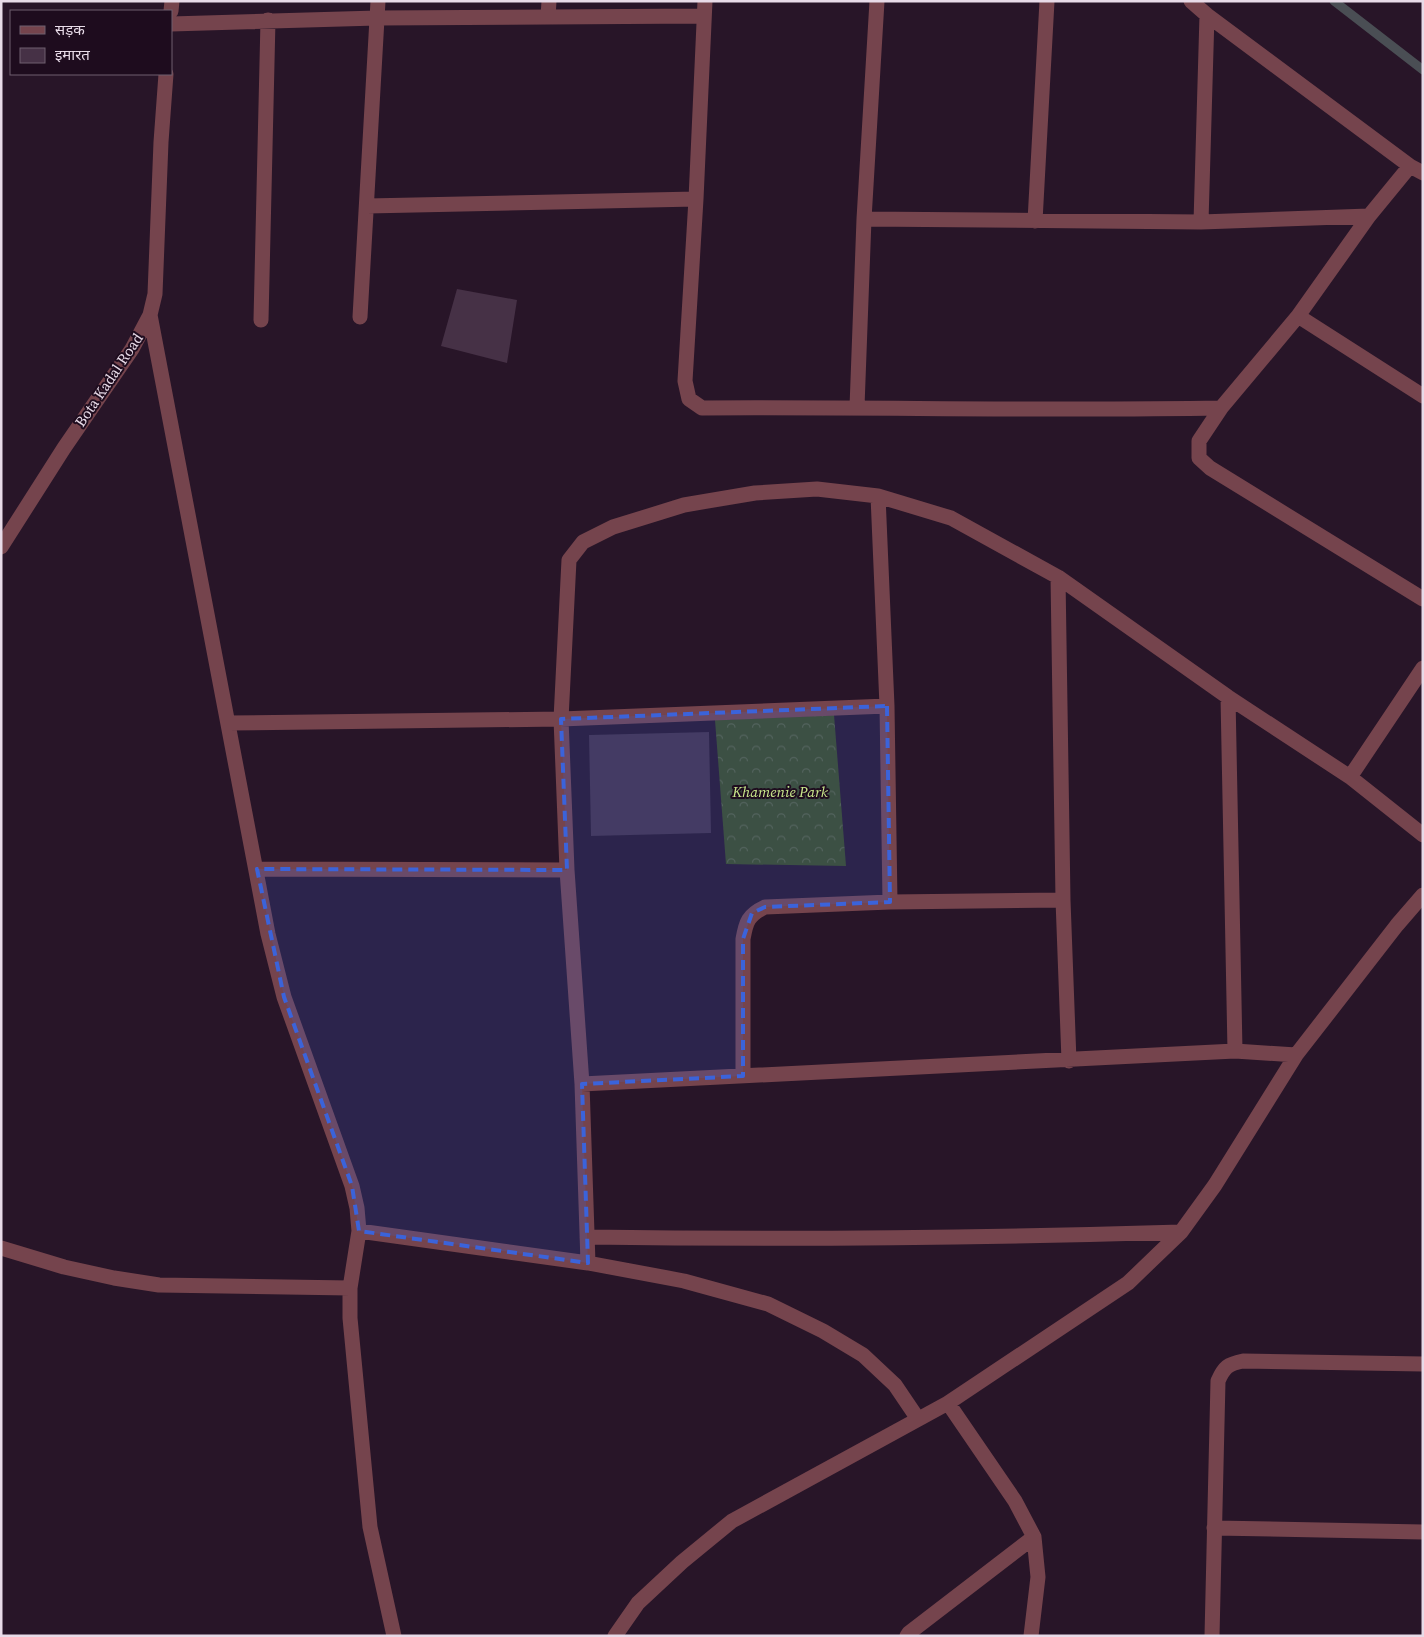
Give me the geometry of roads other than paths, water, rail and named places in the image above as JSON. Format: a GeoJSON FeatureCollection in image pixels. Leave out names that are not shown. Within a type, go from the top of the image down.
{"type":"FeatureCollection","features":[{"type":"Feature","properties":{"kind":"street"},"geometry":{"type":"LineString","coordinates":[[360,317],[378,1]]}},
{"type":"Feature","properties":{"kind":"street"},"geometry":{"type":"LineString","coordinates":[[548,17],[549,1]]}},
{"type":"Feature","properties":{"kind":"street"},"geometry":{"type":"LineString","coordinates":[[857,407],[864,219],[877,1]]}},
{"type":"Feature","properties":{"kind":"street"},"geometry":{"type":"LineString","coordinates":[[1035,221],[1046,1]]}},
{"type":"Feature","properties":{"kind":"street"},"geometry":{"type":"LineString","coordinates":[[1191,1],[1206,15],[1416,170],[1369,216],[1298,316],[1221,408],[1199,441],[1199,458],[1210,468],[1423,599]]}},
{"type":"Feature","properties":{"kind":"street"},"geometry":{"type":"LineString","coordinates":[[172,24],[268,20],[548,17],[704,9],[696,199],[685,381],[689,399],[702,408],[857,407],[1120,410],[1221,408]]}},
{"type":"Feature","properties":{"kind":"street"},"geometry":{"type":"LineString","coordinates":[[1201,222],[1206,15]]}},
{"type":"Feature","properties":{"kind":"street"},"geometry":{"type":"LineString","coordinates":[[261,320],[268,20]]}},
{"type":"Feature","properties":{"kind":"street","name":"Bota Kadal Road"},"geometry":{"type":"LineString","coordinates":[[1,547],[64,448],[132,349],[150,315],[155,294],[161,142],[166,75]]}},
{"type":"Feature","properties":{"kind":"street"},"geometry":{"type":"LineString","coordinates":[[367,206],[696,199]]}},
{"type":"Feature","properties":{"kind":"street"},"geometry":{"type":"LineString","coordinates":[[864,219],[1201,222],[1369,216]]}},
{"type":"Feature","properties":{"kind":"street"},"geometry":{"type":"LineString","coordinates":[[150,315],[268,934],[284,997],[352,1186],[357,1208],[359,1231],[350,1288],[350,1318],[370,1527],[394,1636]]}},
{"type":"Feature","properties":{"kind":"street"},"geometry":{"type":"LineString","coordinates":[[1298,316],[1423,396]]}},
{"type":"Feature","properties":{"kind":"street"},"geometry":{"type":"LineString","coordinates":[[588,1263],[582,1084],[567,870],[560,719],[569,560],[583,542],[613,527],[684,505],[755,493],[817,489],[878,496],[950,518],[1058,577],[1228,697],[1350,777],[1423,836]]}},
{"type":"Feature","properties":{"kind":"street"},"geometry":{"type":"LineString","coordinates":[[878,496],[886,706],[890,902]]}},
{"type":"Feature","properties":{"kind":"street"},"geometry":{"type":"LineString","coordinates":[[1058,577],[1063,900],[1070,1061]]}},
{"type":"Feature","properties":{"kind":"street"},"geometry":{"type":"LineString","coordinates":[[1350,777],[1423,668]]}},
{"type":"Feature","properties":{"kind":"street"},"geometry":{"type":"LineString","coordinates":[[1228,697],[1235,1051]]}},
{"type":"Feature","properties":{"kind":"street"},"geometry":{"type":"LineString","coordinates":[[228,723],[560,719],[886,706]]}},
{"type":"Feature","properties":{"kind":"street"},"geometry":{"type":"LineString","coordinates":[[257,869],[567,870]]}},
{"type":"Feature","properties":{"kind":"street"},"geometry":{"type":"LineString","coordinates":[[615,1636],[638,1603],[682,1562],[732,1521],[948,1403],[1128,1283],[1181,1232],[1215,1185],[1296,1055],[1397,925],[1423,895]]}},
{"type":"Feature","properties":{"kind":"street"},"geometry":{"type":"LineString","coordinates":[[742,1076],[743,940],[745,926],[752,913],[765,907],[890,902],[1063,900]]}},
{"type":"Feature","properties":{"kind":"street"},"geometry":{"type":"LineString","coordinates":[[582,1084],[1070,1061],[1235,1051],[1296,1055]]}},
{"type":"Feature","properties":{"kind":"street"},"geometry":{"type":"LineString","coordinates":[[359,1231],[588,1263],[684,1280],[768,1304],[863,1355],[895,1385],[918,1419]]}},
{"type":"Feature","properties":{"kind":"street"},"geometry":{"type":"LineString","coordinates":[[587,1237],[740,1239],[1097,1235],[1181,1232]]}},
{"type":"Feature","properties":{"kind":"street"},"geometry":{"type":"LineString","coordinates":[[1,1248],[89,1273],[159,1285],[350,1288]]}},
{"type":"Feature","properties":{"kind":"street"},"geometry":{"type":"LineString","coordinates":[[1212,1636],[1218,1381],[1222,1371],[1230,1364],[1243,1361],[1423,1364]]}},
{"type":"Feature","properties":{"kind":"street"},"geometry":{"type":"LineString","coordinates":[[948,1403],[1014,1501],[1034,1537],[1038,1577],[1031,1636]]}},
{"type":"Feature","properties":{"kind":"street"},"geometry":{"type":"LineString","coordinates":[[1214,1528],[1423,1532]]}},
{"type":"Feature","properties":{"kind":"street"},"geometry":{"type":"LineString","coordinates":[[907,1636],[1034,1537]]}},
{"type":"Feature","properties":{"kind":"waterway"},"geometry":{"type":"LineString","coordinates":[[1334,1],[1423,70]]}},
{"type":"Feature","properties":{"kind":"park label","name":"Khamenie Park"},"geometry":{"type":"Point","coordinates":[780,792]}}]}
